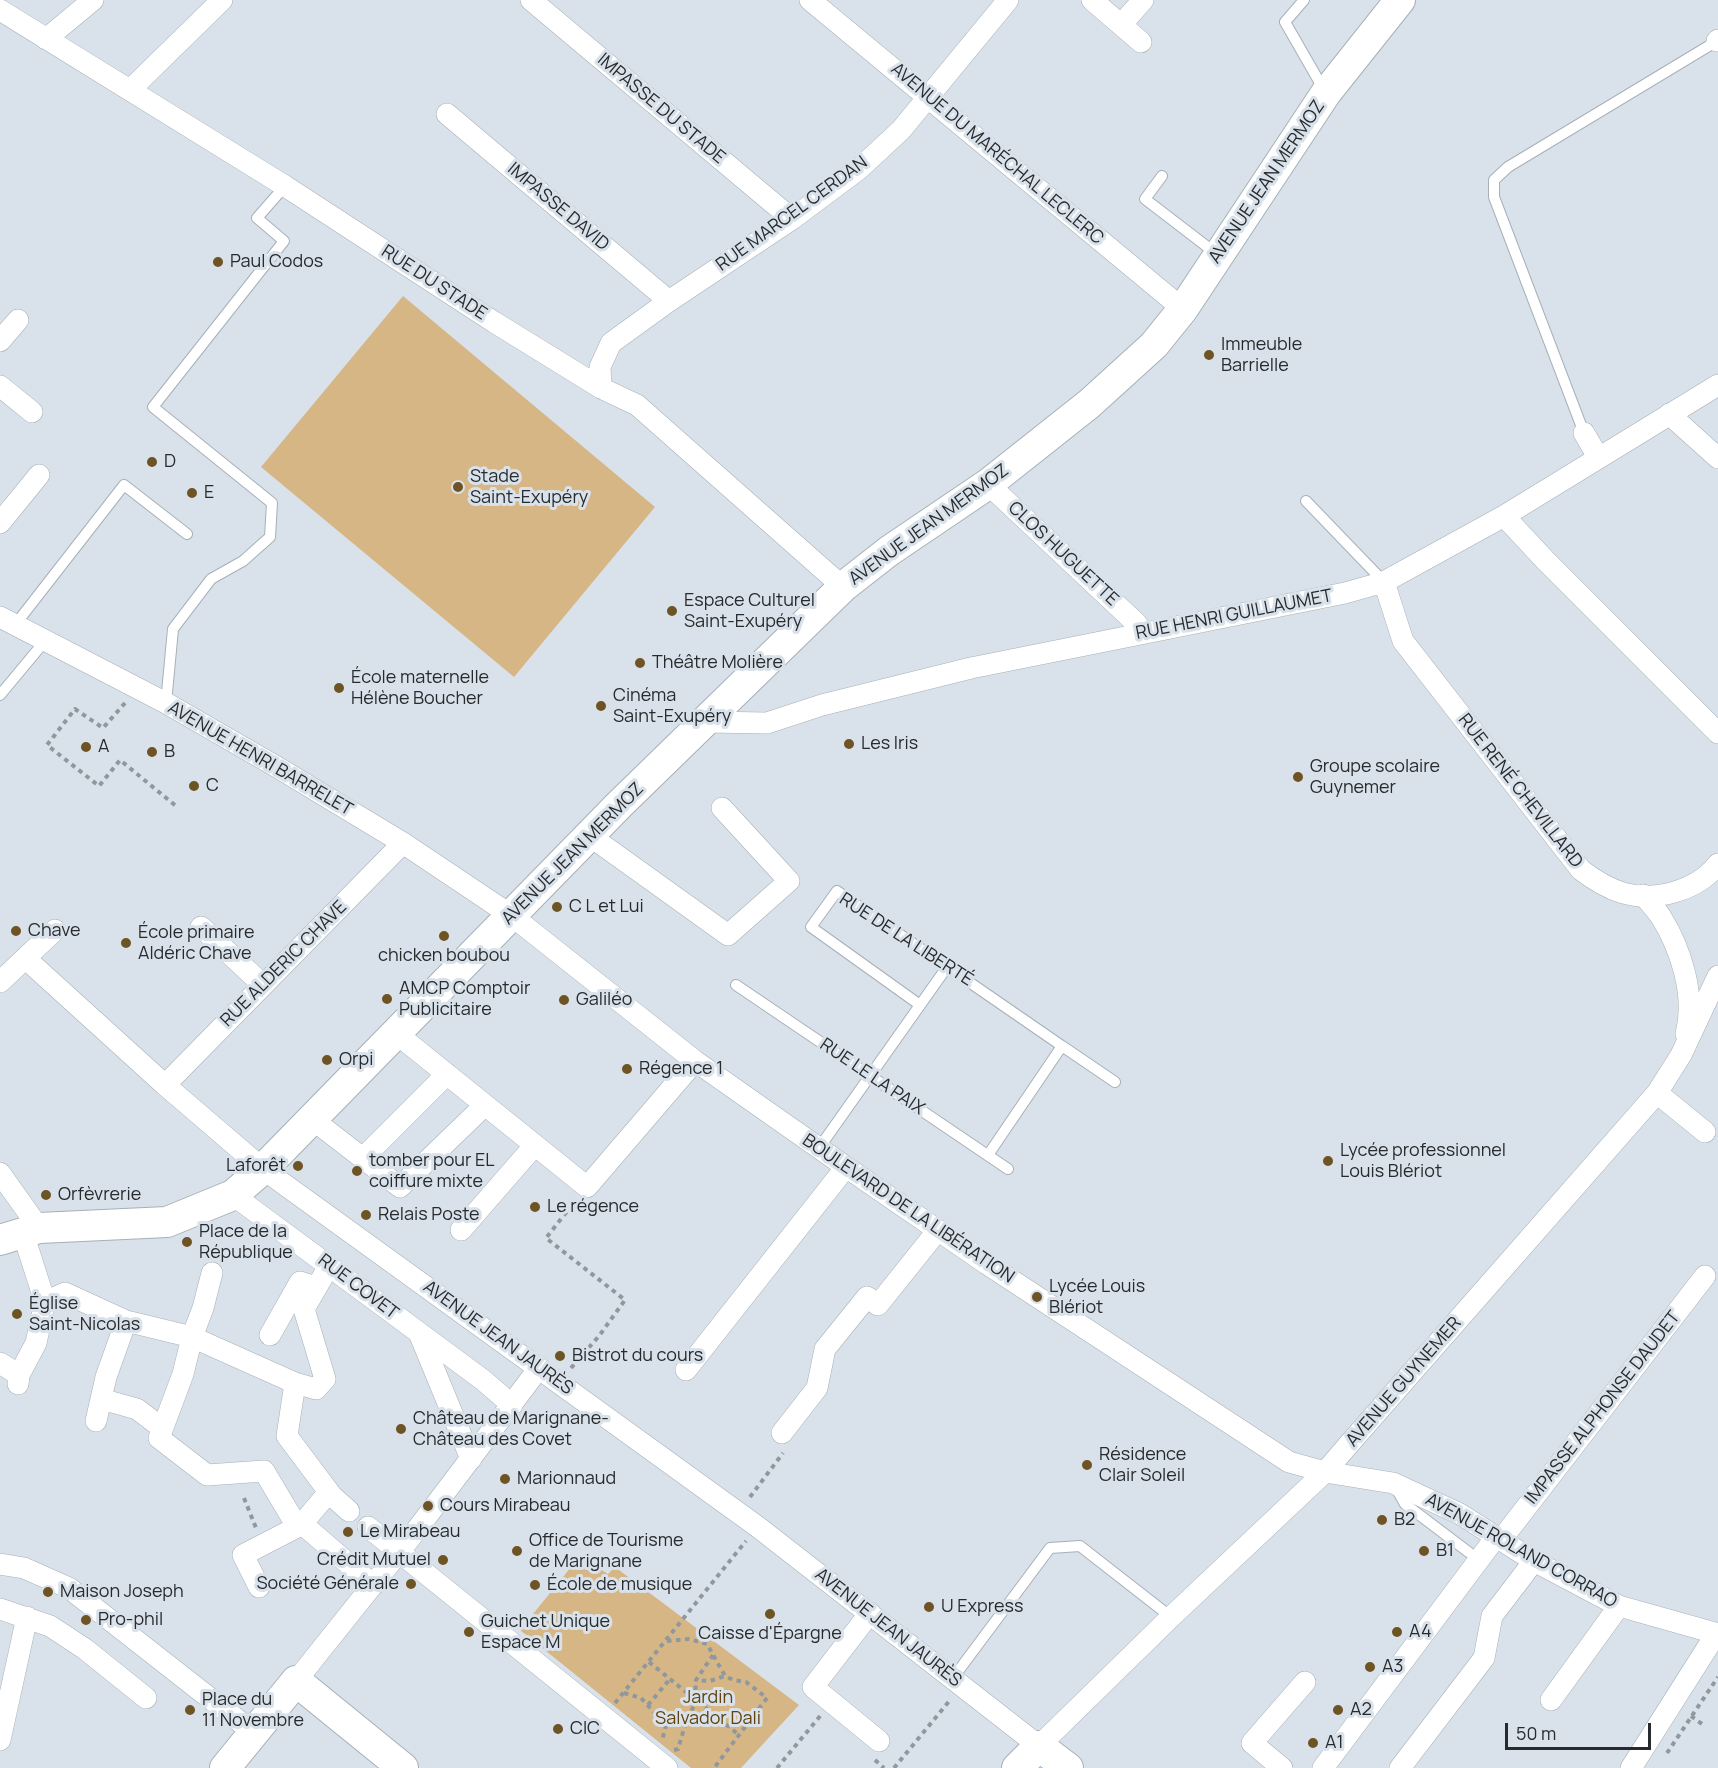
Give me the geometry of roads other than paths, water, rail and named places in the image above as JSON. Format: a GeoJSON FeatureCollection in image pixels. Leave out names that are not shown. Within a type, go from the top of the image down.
{"type":"FeatureCollection","features":[{"type":"Feature","properties":{"kind":"street"},"geometry":{"type":"LineString","coordinates":[[46,39],[93,0]]}},
{"type":"Feature","properties":{"kind":"street"},"geometry":{"type":"LineString","coordinates":[[131,89],[222,0]]}},
{"type":"Feature","properties":{"kind":"street","name":"IMPASSE DU STADE"},"geometry":{"type":"LineString","coordinates":[[531,0],[792,219]]}},
{"type":"Feature","properties":{"kind":"street","name":"AVENUE DU MARÉCHAL LECLERC"},"geometry":{"type":"LineString","coordinates":[[810,0],[1183,309]]}},
{"type":"Feature","properties":{"kind":"street","name":"RUE MARCEL CERDAN"},"geometry":{"type":"LineString","coordinates":[[601,388],[600,367],[611,343],[669,301],[792,219],[859,169],[901,130],[1008,0]]}},
{"type":"Feature","properties":{"kind":"street"},"geometry":{"type":"LineString","coordinates":[[1092,0],[1141,42]]}},
{"type":"Feature","properties":{"kind":"street"},"geometry":{"type":"LineString","coordinates":[[1121,25],[1143,0]]}},
{"type":"Feature","properties":{"kind":"street","name":"AVENUE JEAN MERMOZ"},"geometry":{"type":"LineString","coordinates":[[263,1169],[590,836],[843,587],[889,550],[988,484],[1105,389],[1154,345],[1183,309],[1326,93],[1400,0]]}},
{"type":"Feature","properties":{"kind":"street","name":"RUE DU STADE"},"geometry":{"type":"LineString","coordinates":[[0,10],[285,186],[494,322],[601,388],[637,405],[843,587]]}},
{"type":"Feature","properties":{"kind":"street","name":"IMPASSE DAVID"},"geometry":{"type":"LineString","coordinates":[[447,114],[669,301]]}},
{"type":"Feature","properties":{"kind":"street"},"geometry":{"type":"LineString","coordinates":[[0,341],[18,320]]}},
{"type":"Feature","properties":{"kind":"street"},"geometry":{"type":"LineString","coordinates":[[0,386],[32,412]]}},
{"type":"Feature","properties":{"kind":"street","name":"RUE HENRI GUILLAUMET"},"geometry":{"type":"LineString","coordinates":[[705,723],[767,723],[822,705],[971,668],[1344,593],[1384,582],[1504,516],[1718,386]]}},
{"type":"Feature","properties":{"kind":"street"},"geometry":{"type":"LineString","coordinates":[[1669,414],[1718,458]]}},
{"type":"Feature","properties":{"kind":"street"},"geometry":{"type":"LineString","coordinates":[[1584,433],[1598,457]]}},
{"type":"Feature","properties":{"kind":"street"},"geometry":{"type":"LineString","coordinates":[[0,523],[39,475]]}},
{"type":"Feature","properties":{"kind":"street","name":"CLOS HUGUETTE"},"geometry":{"type":"LineString","coordinates":[[988,484],[1137,624]]}},
{"type":"Feature","properties":{"kind":"street"},"geometry":{"type":"LineString","coordinates":[[1504,516],[1718,733]]}},
{"type":"Feature","properties":{"kind":"street","name":"RUE RENÉ CHEVILLARD"},"geometry":{"type":"LineString","coordinates":[[1384,582],[1403,641],[1581,870],[1601,884],[1624,893],[1643,895],[1672,893],[1695,884],[1718,864]]}},
{"type":"Feature","properties":{"kind":"street","name":"AVENUE HENRI BARRELET"},"geometry":{"type":"LineString","coordinates":[[7,621],[137,688],[277,767],[403,843],[512,916]]}},
{"type":"Feature","properties":{"kind":"street"},"geometry":{"type":"LineString","coordinates":[[590,836],[728,935],[789,881],[722,808]]}},
{"type":"Feature","properties":{"kind":"street","name":"RUE ALDERIC CHAVE"},"geometry":{"type":"LineString","coordinates":[[165,1086],[403,843]]}},
{"type":"Feature","properties":{"kind":"street"},"geometry":{"type":"LineString","coordinates":[[1643,895],[1661,916],[1675,944],[1683,970],[1689,996],[1690,1021],[1681,1055]]}},
{"type":"Feature","properties":{"kind":"street","name":"BOULEVARD DE LA LIBÉRATION"},"geometry":{"type":"LineString","coordinates":[[512,916],[695,1061],[938,1230],[1289,1462],[1324,1472]]}},
{"type":"Feature","properties":{"kind":"street"},"geometry":{"type":"LineString","coordinates":[[201,927],[263,985]]}},
{"type":"Feature","properties":{"kind":"street"},"geometry":{"type":"LineString","coordinates":[[0,982],[55,930]]}},
{"type":"Feature","properties":{"kind":"street"},"geometry":{"type":"LineString","coordinates":[[21,1234],[168,1222],[233,1195],[263,1169],[165,1086],[25,958]]}},
{"type":"Feature","properties":{"kind":"street","name":"AVENUE GUYNEMER"},"geometry":{"type":"LineString","coordinates":[[1039,1746],[1324,1472],[1657,1093],[1681,1055],[1718,976]]}},
{"type":"Feature","properties":{"kind":"street"},"geometry":{"type":"LineString","coordinates":[[397,1034],[587,1187],[695,1061]]}},
{"type":"Feature","properties":{"kind":"street"},"geometry":{"type":"LineString","coordinates":[[363,1158],[447,1074]]}},
{"type":"Feature","properties":{"kind":"street"},"geometry":{"type":"LineString","coordinates":[[1657,1093],[1705,1132]]}},
{"type":"Feature","properties":{"kind":"street"},"geometry":{"type":"LineString","coordinates":[[312,1119],[400,1187],[485,1105]]}},
{"type":"Feature","properties":{"kind":"street"},"geometry":{"type":"LineString","coordinates":[[461,1230],[535,1145]]}},
{"type":"Feature","properties":{"kind":"street"},"geometry":{"type":"LineString","coordinates":[[687,1370],[846,1167]]}},
{"type":"Feature","properties":{"kind":"street","name":"AVENUE JEAN JAURÈS"},"geometry":{"type":"LineString","coordinates":[[263,1169],[738,1512],[1039,1746]]}},
{"type":"Feature","properties":{"kind":"street"},"geometry":{"type":"LineString","coordinates":[[0,1173],[45,1302],[36,1343],[19,1380],[0,1363]]}},
{"type":"Feature","properties":{"kind":"street","name":"RUE COVET"},"geometry":{"type":"LineString","coordinates":[[233,1195],[483,1380],[512,1405]]}},
{"type":"Feature","properties":{"kind":"street"},"geometry":{"type":"LineString","coordinates":[[782,1433],[817,1388],[825,1349],[867,1297],[878,1305],[938,1230]]}},
{"type":"Feature","properties":{"kind":"street"},"geometry":{"type":"LineString","coordinates":[[45,1302],[65,1293],[126,1321],[192,1337],[295,1383],[316,1389],[325,1379],[304,1309],[329,1266]]}},
{"type":"Feature","properties":{"kind":"street"},"geometry":{"type":"LineString","coordinates":[[160,1433],[183,1374],[212,1273]]}},
{"type":"Feature","properties":{"kind":"street","name":"IMPASSE ALPHONSE DAUDET"},"geometry":{"type":"LineString","coordinates":[[1323,1768],[1479,1560],[1705,1276]]}},
{"type":"Feature","properties":{"kind":"street"},"geometry":{"type":"LineString","coordinates":[[270,1335],[300,1282],[316,1287]]}},
{"type":"Feature","properties":{"kind":"street"},"geometry":{"type":"LineString","coordinates":[[96,1421],[106,1377],[126,1321]]}},
{"type":"Feature","properties":{"kind":"street"},"geometry":{"type":"LineString","coordinates":[[418,1332],[471,1459]]}},
{"type":"Feature","properties":{"kind":"street"},"geometry":{"type":"LineString","coordinates":[[225,1768],[400,1552],[539,1368]]}},
{"type":"Feature","properties":{"kind":"street"},"geometry":{"type":"LineString","coordinates":[[295,1383],[286,1436],[329,1492],[349,1511]]}},
{"type":"Feature","properties":{"kind":"street"},"geometry":{"type":"LineString","coordinates":[[101,1399],[137,1409],[207,1475],[264,1471],[295,1523],[307,1528],[373,1585]]}},
{"type":"Feature","properties":{"kind":"street","name":"AVENUE ROLAND CORRAO"},"geometry":{"type":"LineString","coordinates":[[1324,1472],[1393,1483],[1460,1514],[1534,1561],[1620,1606],[1717,1634]]}},
{"type":"Feature","properties":{"kind":"street"},"geometry":{"type":"LineString","coordinates":[[258,1587],[243,1555],[301,1525],[329,1492]]}},
{"type":"Feature","properties":{"kind":"street"},"geometry":{"type":"LineString","coordinates":[[368,1527],[661,1761]]}},
{"type":"Feature","properties":{"kind":"street"},"geometry":{"type":"LineString","coordinates":[[1400,1768],[1484,1658],[1492,1616],[1534,1561]]}},
{"type":"Feature","properties":{"kind":"street"},"geometry":{"type":"LineString","coordinates":[[2,1564],[24,1568],[69,1588],[253,1732]]}},
{"type":"Feature","properties":{"kind":"street"},"geometry":{"type":"LineString","coordinates":[[1551,1700],[1620,1606]]}},
{"type":"Feature","properties":{"kind":"street"},"geometry":{"type":"LineString","coordinates":[[0,1609],[50,1626],[146,1698]]}},
{"type":"Feature","properties":{"kind":"street"},"geometry":{"type":"LineString","coordinates":[[870,1613],[813,1687],[873,1747]]}},
{"type":"Feature","properties":{"kind":"street"},"geometry":{"type":"LineString","coordinates":[[0,1740],[27,1617]]}},
{"type":"Feature","properties":{"kind":"street"},"geometry":{"type":"LineString","coordinates":[[1631,1768],[1717,1634]]}},
{"type":"Feature","properties":{"kind":"street"},"geometry":{"type":"LineString","coordinates":[[296,1681],[401,1768]]}},
{"type":"Feature","properties":{"kind":"street"},"geometry":{"type":"LineString","coordinates":[[1282,1768],[1252,1743],[1305,1682]]}},
{"type":"Feature","properties":{"kind":"street"},"geometry":{"type":"LineString","coordinates":[[1017,1768],[1039,1746],[1068,1768]]}},
{"type":"Feature","properties":{"kind":"lane"},"geometry":{"type":"LineString","coordinates":[[1304,0],[1286,22],[1326,93]]}},
{"type":"Feature","properties":{"kind":"lane"},"geometry":{"type":"LineString","coordinates":[[1584,433],[1494,197],[1494,180],[1508,167],[1717,40]]}},
{"type":"Feature","properties":{"kind":"lane"},"geometry":{"type":"LineString","coordinates":[[1162,176],[1145,199],[1218,255]]}},
{"type":"Feature","properties":{"kind":"lane"},"geometry":{"type":"LineString","coordinates":[[166,704],[173,629],[211,579],[243,561],[270,537],[272,503],[153,406],[284,241],[257,218],[285,186]]}},
{"type":"Feature","properties":{"kind":"lane"},"geometry":{"type":"LineString","coordinates":[[7,621],[124,485],[187,534]]}},
{"type":"Feature","properties":{"kind":"lane"},"geometry":{"type":"LineString","coordinates":[[1306,501],[1384,582]]}},
{"type":"Feature","properties":{"kind":"lane"},"geometry":{"type":"LineString","coordinates":[[0,695],[45,641]]}},
{"type":"Feature","properties":{"kind":"lane","name":"RUE DE LA LIBERTÉ"},"geometry":{"type":"LineString","coordinates":[[920,1005],[811,927],[837,891],[1115,1082]]}},
{"type":"Feature","properties":{"kind":"lane"},"geometry":{"type":"LineString","coordinates":[[819,1148],[947,967]]}},
{"type":"Feature","properties":{"kind":"lane","name":"RUE LE LA PAIX"},"geometry":{"type":"LineString","coordinates":[[736,985],[1008,1169]]}},
{"type":"Feature","properties":{"kind":"lane"},"geometry":{"type":"LineString","coordinates":[[988,1155],[1062,1046]]}},
{"type":"Feature","properties":{"kind":"lane"},"geometry":{"type":"LineString","coordinates":[[1393,1483],[1405,1504],[1479,1560]]}},
{"type":"Feature","properties":{"kind":"lane"},"geometry":{"type":"LineString","coordinates":[[958,1682],[1050,1548],[1080,1546],[1171,1617]]}},
{"type":"Feature","properties":{"kind":"place","name":"Paul Codos"},"geometry":{"type":"Point","coordinates":[218,262]}},
{"type":"Feature","properties":{"kind":"place","name":"Immeuble Barrielle"},"geometry":{"type":"Point","coordinates":[1209,355]}},
{"type":"Feature","properties":{"kind":"place","name":"D"},"geometry":{"type":"Point","coordinates":[152,462]}},
{"type":"Feature","properties":{"kind":"place","name":"Stade Saint-Exupéry"},"geometry":{"type":"Point","coordinates":[458,487]}},
{"type":"Feature","properties":{"kind":"place","name":"E"},"geometry":{"type":"Point","coordinates":[192,493]}},
{"type":"Feature","properties":{"kind":"place","name":"Espace Culturel Saint-Exupéry"},"geometry":{"type":"Point","coordinates":[672,611]}},
{"type":"Feature","properties":{"kind":"place","name":"Théâtre Molière"},"geometry":{"type":"Point","coordinates":[640,663]}},
{"type":"Feature","properties":{"kind":"place","name":"École maternelle Hélène Boucher"},"geometry":{"type":"Point","coordinates":[339,688]}},
{"type":"Feature","properties":{"kind":"place","name":"Cinéma Saint-Exupéry"},"geometry":{"type":"Point","coordinates":[601,706]}},
{"type":"Feature","properties":{"kind":"place","name":"Les Iris"},"geometry":{"type":"Point","coordinates":[849,744]}},
{"type":"Feature","properties":{"kind":"place","name":"A"},"geometry":{"type":"Point","coordinates":[86,747]}},
{"type":"Feature","properties":{"kind":"place","name":"B"},"geometry":{"type":"Point","coordinates":[152,752]}},
{"type":"Feature","properties":{"kind":"place","name":"Groupe scolaire Guynemer"},"geometry":{"type":"Point","coordinates":[1298,777]}},
{"type":"Feature","properties":{"kind":"place","name":"C"},"geometry":{"type":"Point","coordinates":[194,786]}},
{"type":"Feature","properties":{"kind":"place","name":"C L et Lui"},"geometry":{"type":"Point","coordinates":[557,907]}},
{"type":"Feature","properties":{"kind":"place","name":"Chave"},"geometry":{"type":"Point","coordinates":[16,931]}},
{"type":"Feature","properties":{"kind":"place","name":"chicken boubou"},"geometry":{"type":"Point","coordinates":[444,936]}},
{"type":"Feature","properties":{"kind":"place","name":"École primaire Aldéric Chave"},"geometry":{"type":"Point","coordinates":[126,943]}},
{"type":"Feature","properties":{"kind":"place","name":"AMCP Comptoir Publicitaire"},"geometry":{"type":"Point","coordinates":[387,999]}},
{"type":"Feature","properties":{"kind":"place","name":"Galiléo"},"geometry":{"type":"Point","coordinates":[564,1000]}},
{"type":"Feature","properties":{"kind":"place","name":"Orpi"},"geometry":{"type":"Point","coordinates":[327,1060]}},
{"type":"Feature","properties":{"kind":"place","name":"Régence 1"},"geometry":{"type":"Point","coordinates":[627,1069]}},
{"type":"Feature","properties":{"kind":"place","name":"Lycée professionnel Louis Blériot"},"geometry":{"type":"Point","coordinates":[1328,1161]}},
{"type":"Feature","properties":{"kind":"place","name":"Laforêt"},"geometry":{"type":"Point","coordinates":[298,1166]}},
{"type":"Feature","properties":{"kind":"place","name":"tomber pour EL coiffure mixte"},"geometry":{"type":"Point","coordinates":[357,1171]}},
{"type":"Feature","properties":{"kind":"place","name":"Orfèvrerie"},"geometry":{"type":"Point","coordinates":[46,1195]}},
{"type":"Feature","properties":{"kind":"place","name":"Le régence"},"geometry":{"type":"Point","coordinates":[535,1207]}},
{"type":"Feature","properties":{"kind":"place","name":"Relais Poste"},"geometry":{"type":"Point","coordinates":[366,1215]}},
{"type":"Feature","properties":{"kind":"place","name":"Place de la République"},"geometry":{"type":"Point","coordinates":[187,1242]}},
{"type":"Feature","properties":{"kind":"place","name":"Lycée Louis Blériot"},"geometry":{"type":"Point","coordinates":[1037,1297]}},
{"type":"Feature","properties":{"kind":"place","name":"Église Saint-Nicolas"},"geometry":{"type":"Point","coordinates":[17,1314]}},
{"type":"Feature","properties":{"kind":"place","name":"Bistrot du cours"},"geometry":{"type":"Point","coordinates":[560,1356]}},
{"type":"Feature","properties":{"kind":"place","name":"Château de Marignane- Château des Covet"},"geometry":{"type":"Point","coordinates":[401,1429]}},
{"type":"Feature","properties":{"kind":"place","name":"Résidence Clair Soleil"},"geometry":{"type":"Point","coordinates":[1087,1465]}},
{"type":"Feature","properties":{"kind":"place","name":"Marionnaud"},"geometry":{"type":"Point","coordinates":[505,1479]}},
{"type":"Feature","properties":{"kind":"place","name":"Cours Mirabeau"},"geometry":{"type":"Point","coordinates":[428,1506]}},
{"type":"Feature","properties":{"kind":"place","name":"B2"},"geometry":{"type":"Point","coordinates":[1382,1520]}},
{"type":"Feature","properties":{"kind":"place","name":"Le Mirabeau"},"geometry":{"type":"Point","coordinates":[348,1532]}},
{"type":"Feature","properties":{"kind":"place","name":"Office de Tourisme de Marignane"},"geometry":{"type":"Point","coordinates":[517,1551]}},
{"type":"Feature","properties":{"kind":"place","name":"B1"},"geometry":{"type":"Point","coordinates":[1424,1551]}},
{"type":"Feature","properties":{"kind":"place","name":"Crédit Mutuel"},"geometry":{"type":"Point","coordinates":[443,1560]}},
{"type":"Feature","properties":{"kind":"place","name":"Société Générale"},"geometry":{"type":"Point","coordinates":[411,1584]}},
{"type":"Feature","properties":{"kind":"place","name":"École de musique"},"geometry":{"type":"Point","coordinates":[535,1585]}},
{"type":"Feature","properties":{"kind":"place","name":"Maison Joseph"},"geometry":{"type":"Point","coordinates":[48,1592]}},
{"type":"Feature","properties":{"kind":"place","name":"U Express"},"geometry":{"type":"Point","coordinates":[929,1607]}},
{"type":"Feature","properties":{"kind":"place","name":"Caisse d'Épargne"},"geometry":{"type":"Point","coordinates":[770,1614]}},
{"type":"Feature","properties":{"kind":"place","name":"Pro-phil"},"geometry":{"type":"Point","coordinates":[86,1620]}},
{"type":"Feature","properties":{"kind":"place","name":"Guichet Unique Espace M"},"geometry":{"type":"Point","coordinates":[469,1632]}},
{"type":"Feature","properties":{"kind":"place","name":"A4"},"geometry":{"type":"Point","coordinates":[1397,1632]}},
{"type":"Feature","properties":{"kind":"place","name":"A3"},"geometry":{"type":"Point","coordinates":[1370,1667]}},
{"type":"Feature","properties":{"kind":"place","name":"Place du 11 Novembre"},"geometry":{"type":"Point","coordinates":[190,1710]}},
{"type":"Feature","properties":{"kind":"place","name":"A2"},"geometry":{"type":"Point","coordinates":[1338,1710]}},
{"type":"Feature","properties":{"kind":"place","name":"CIC"},"geometry":{"type":"Point","coordinates":[558,1729]}},
{"type":"Feature","properties":{"kind":"place","name":"A1"},"geometry":{"type":"Point","coordinates":[1313,1743]}},
{"type":"Feature","properties":{"kind":"park label","name":"Jardin Salvador Dali"},"geometry":{"type":"Point","coordinates":[708,1708]}}]}
